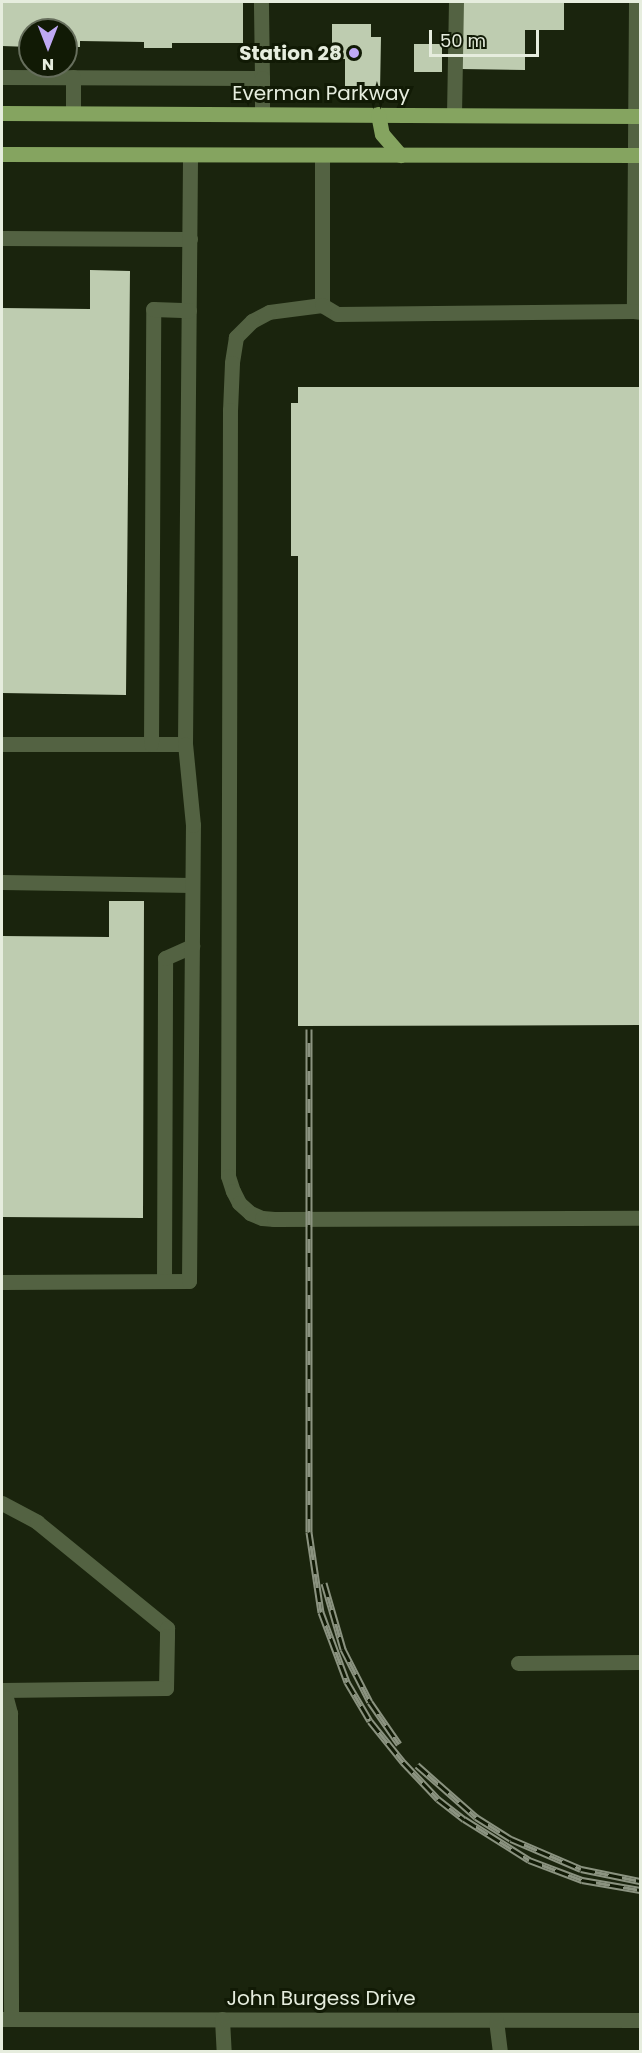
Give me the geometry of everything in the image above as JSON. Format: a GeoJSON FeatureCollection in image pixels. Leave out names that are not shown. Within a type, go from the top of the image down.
{"type":"FeatureCollection","features":[{"type":"Feature","properties":{"kind":"main road","name":"Everman Parkway"},"geometry":{"type":"LineString","coordinates":[[2,113],[638,116]]}},
{"type":"Feature","properties":{"kind":"main road"},"geometry":{"type":"LineString","coordinates":[[378,114],[382,134],[400,155]]}},
{"type":"Feature","properties":{"kind":"main road"},"geometry":{"type":"LineString","coordinates":[[2,154],[638,155]]}},
{"type":"Feature","properties":{"kind":"street"},"geometry":{"type":"LineString","coordinates":[[261,2],[262,114]]}},
{"type":"Feature","properties":{"kind":"street"},"geometry":{"type":"LineString","coordinates":[[454,115],[456,2]]}},
{"type":"Feature","properties":{"kind":"street"},"geometry":{"type":"LineString","coordinates":[[636,2],[637,312],[337,314],[322,305],[269,312],[252,321],[236,337],[232,363],[230,434],[228,1176],[240,1203],[250,1213],[262,1218],[640,1218]]}},
{"type":"Feature","properties":{"kind":"street"},"geometry":{"type":"LineString","coordinates":[[2,77],[18,77]]}},
{"type":"Feature","properties":{"kind":"street"},"geometry":{"type":"LineString","coordinates":[[78,77],[262,78]]}},
{"type":"Feature","properties":{"kind":"street"},"geometry":{"type":"LineString","coordinates":[[73,78],[73,113]]}},
{"type":"Feature","properties":{"kind":"street"},"geometry":{"type":"LineString","coordinates":[[2,1282],[189,1281],[193,825],[184,744],[190,155]]}},
{"type":"Feature","properties":{"kind":"street"},"geometry":{"type":"LineString","coordinates":[[322,155],[322,305]]}},
{"type":"Feature","properties":{"kind":"street"},"geometry":{"type":"LineString","coordinates":[[2,238],[190,239]]}},
{"type":"Feature","properties":{"kind":"street"},"geometry":{"type":"LineString","coordinates":[[151,744],[153,309],[189,310]]}},
{"type":"Feature","properties":{"kind":"street"},"geometry":{"type":"LineString","coordinates":[[2,744],[184,744]]}},
{"type":"Feature","properties":{"kind":"street"},"geometry":{"type":"LineString","coordinates":[[2,882],[192,885]]}},
{"type":"Feature","properties":{"kind":"street"},"geometry":{"type":"LineString","coordinates":[[164,1281],[165,958],[192,946]]}},
{"type":"Feature","properties":{"kind":"street"},"geometry":{"type":"LineString","coordinates":[[2,1503],[37,1522],[167,1628],[167,1636],[166,1688],[2,1690]]}},
{"type":"Feature","properties":{"kind":"street"},"geometry":{"type":"LineString","coordinates":[[518,1663],[640,1662]]}},
{"type":"Feature","properties":{"kind":"street"},"geometry":{"type":"LineString","coordinates":[[2,1696],[6,1698],[10,1713],[6,2019]]}},
{"type":"Feature","properties":{"kind":"street","name":"John Burgess Drive"},"geometry":{"type":"LineString","coordinates":[[6,2019],[640,2020]]}},
{"type":"Feature","properties":{"kind":"street"},"geometry":{"type":"LineString","coordinates":[[222,2019],[224,2052]]}},
{"type":"Feature","properties":{"kind":"street"},"geometry":{"type":"LineString","coordinates":[[496,2019],[500,2052]]}},
{"type":"Feature","properties":{"kind":"building"},"geometry":{"type":"Polygon","coordinates":[[[2,2],[243,2],[243,43],[172,43],[172,48],[144,48],[144,42],[80,41],[80,47],[78,47],[78,18],[18,18],[18,47],[2,46],[2,2]]]}},
{"type":"Feature","properties":{"kind":"building"},"geometry":{"type":"Polygon","coordinates":[[[462,2],[564,2],[564,30],[525,30],[525,70],[462,69],[462,2]]]}},
{"type":"Feature","properties":{"kind":"building","name":"Station 28"},"geometry":{"type":"Polygon","coordinates":[[[332,24],[371,24],[371,37],[381,37],[380,91],[345,90],[345,59],[328,58],[328,48],[332,47],[332,24]]]}},
{"type":"Feature","properties":{"kind":"building"},"geometry":{"type":"Polygon","coordinates":[[[414,44],[442,44],[442,72],[414,72],[414,44]]]}},
{"type":"Feature","properties":{"kind":"building"},"geometry":{"type":"Polygon","coordinates":[[[90,270],[130,271],[126,695],[2,693],[2,308],[90,309],[90,270]]]}},
{"type":"Feature","properties":{"kind":"building"},"geometry":{"type":"Polygon","coordinates":[[[298,387],[640,387],[640,1025],[298,1026],[298,556],[291,556],[291,403],[298,403],[298,387]]]}},
{"type":"Feature","properties":{"kind":"building"},"geometry":{"type":"Polygon","coordinates":[[[109,901],[144,901],[143,1218],[2,1217],[2,936],[109,937],[109,901]]]}},
{"type":"Feature","properties":{"kind":"railway"},"geometry":{"type":"LineString","coordinates":[[309,1029],[309,1532],[321,1612],[347,1682],[370,1721],[403,1762],[438,1799],[464,1819],[529,1860],[582,1880],[640,1890]]}},
{"type":"Feature","properties":{"kind":"railway"},"geometry":{"type":"LineString","coordinates":[[324,1583],[343,1649],[370,1702],[399,1744]]}},
{"type":"Feature","properties":{"kind":"railway"},"geometry":{"type":"LineString","coordinates":[[417,1765],[476,1817],[511,1839],[581,1869],[640,1881]]}},
{"type":"Feature","properties":{"kind":"place","name":"Station 28"},"geometry":{"type":"Point","coordinates":[354,53]}}]}
